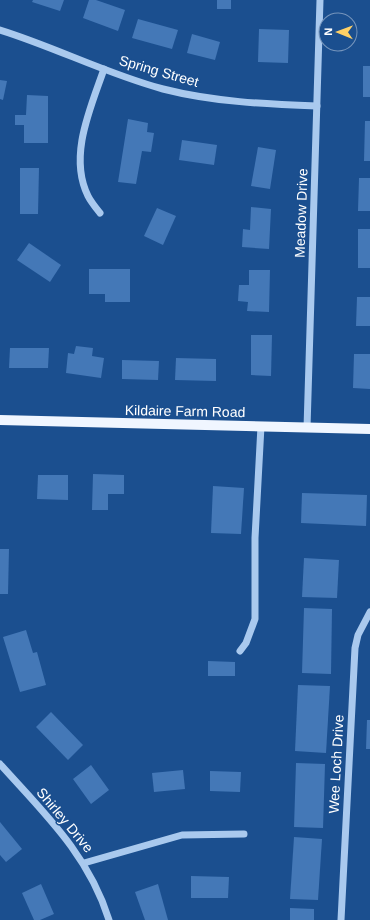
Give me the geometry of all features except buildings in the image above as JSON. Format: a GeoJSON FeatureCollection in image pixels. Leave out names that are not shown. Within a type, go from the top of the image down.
{"type":"FeatureCollection","features":[{"type":"Feature","properties":{"kind":"main road","name":"Kildaire Farm Road"},"geometry":{"type":"LineString","coordinates":[[0,420],[370,429]]}},
{"type":"Feature","properties":{"kind":"street","name":"Meadow Drive"},"geometry":{"type":"LineString","coordinates":[[307,428],[320,0]]}},
{"type":"Feature","properties":{"kind":"street","name":"Spring Street"},"geometry":{"type":"LineString","coordinates":[[0,30],[32,40],[104,69],[162,88],[211,99],[244,103],[317,106]]}},
{"type":"Feature","properties":{"kind":"street"},"geometry":{"type":"LineString","coordinates":[[100,213],[88,195],[81,174],[81,153],[83,134],[104,69]]}},
{"type":"Feature","properties":{"kind":"street"},"geometry":{"type":"LineString","coordinates":[[240,651],[246,643],[255,619],[255,538],[261,426]]}},
{"type":"Feature","properties":{"kind":"street","name":"Wee Loch Drive"},"geometry":{"type":"LineString","coordinates":[[341,920],[355,648],[358,635],[370,612]]}},
{"type":"Feature","properties":{"kind":"street","name":"Shirley Drive"},"geometry":{"type":"LineString","coordinates":[[0,764],[61,831],[84,863],[109,920]]}},
{"type":"Feature","properties":{"kind":"street"},"geometry":{"type":"LineString","coordinates":[[84,863],[182,835],[244,834]]}}]}
